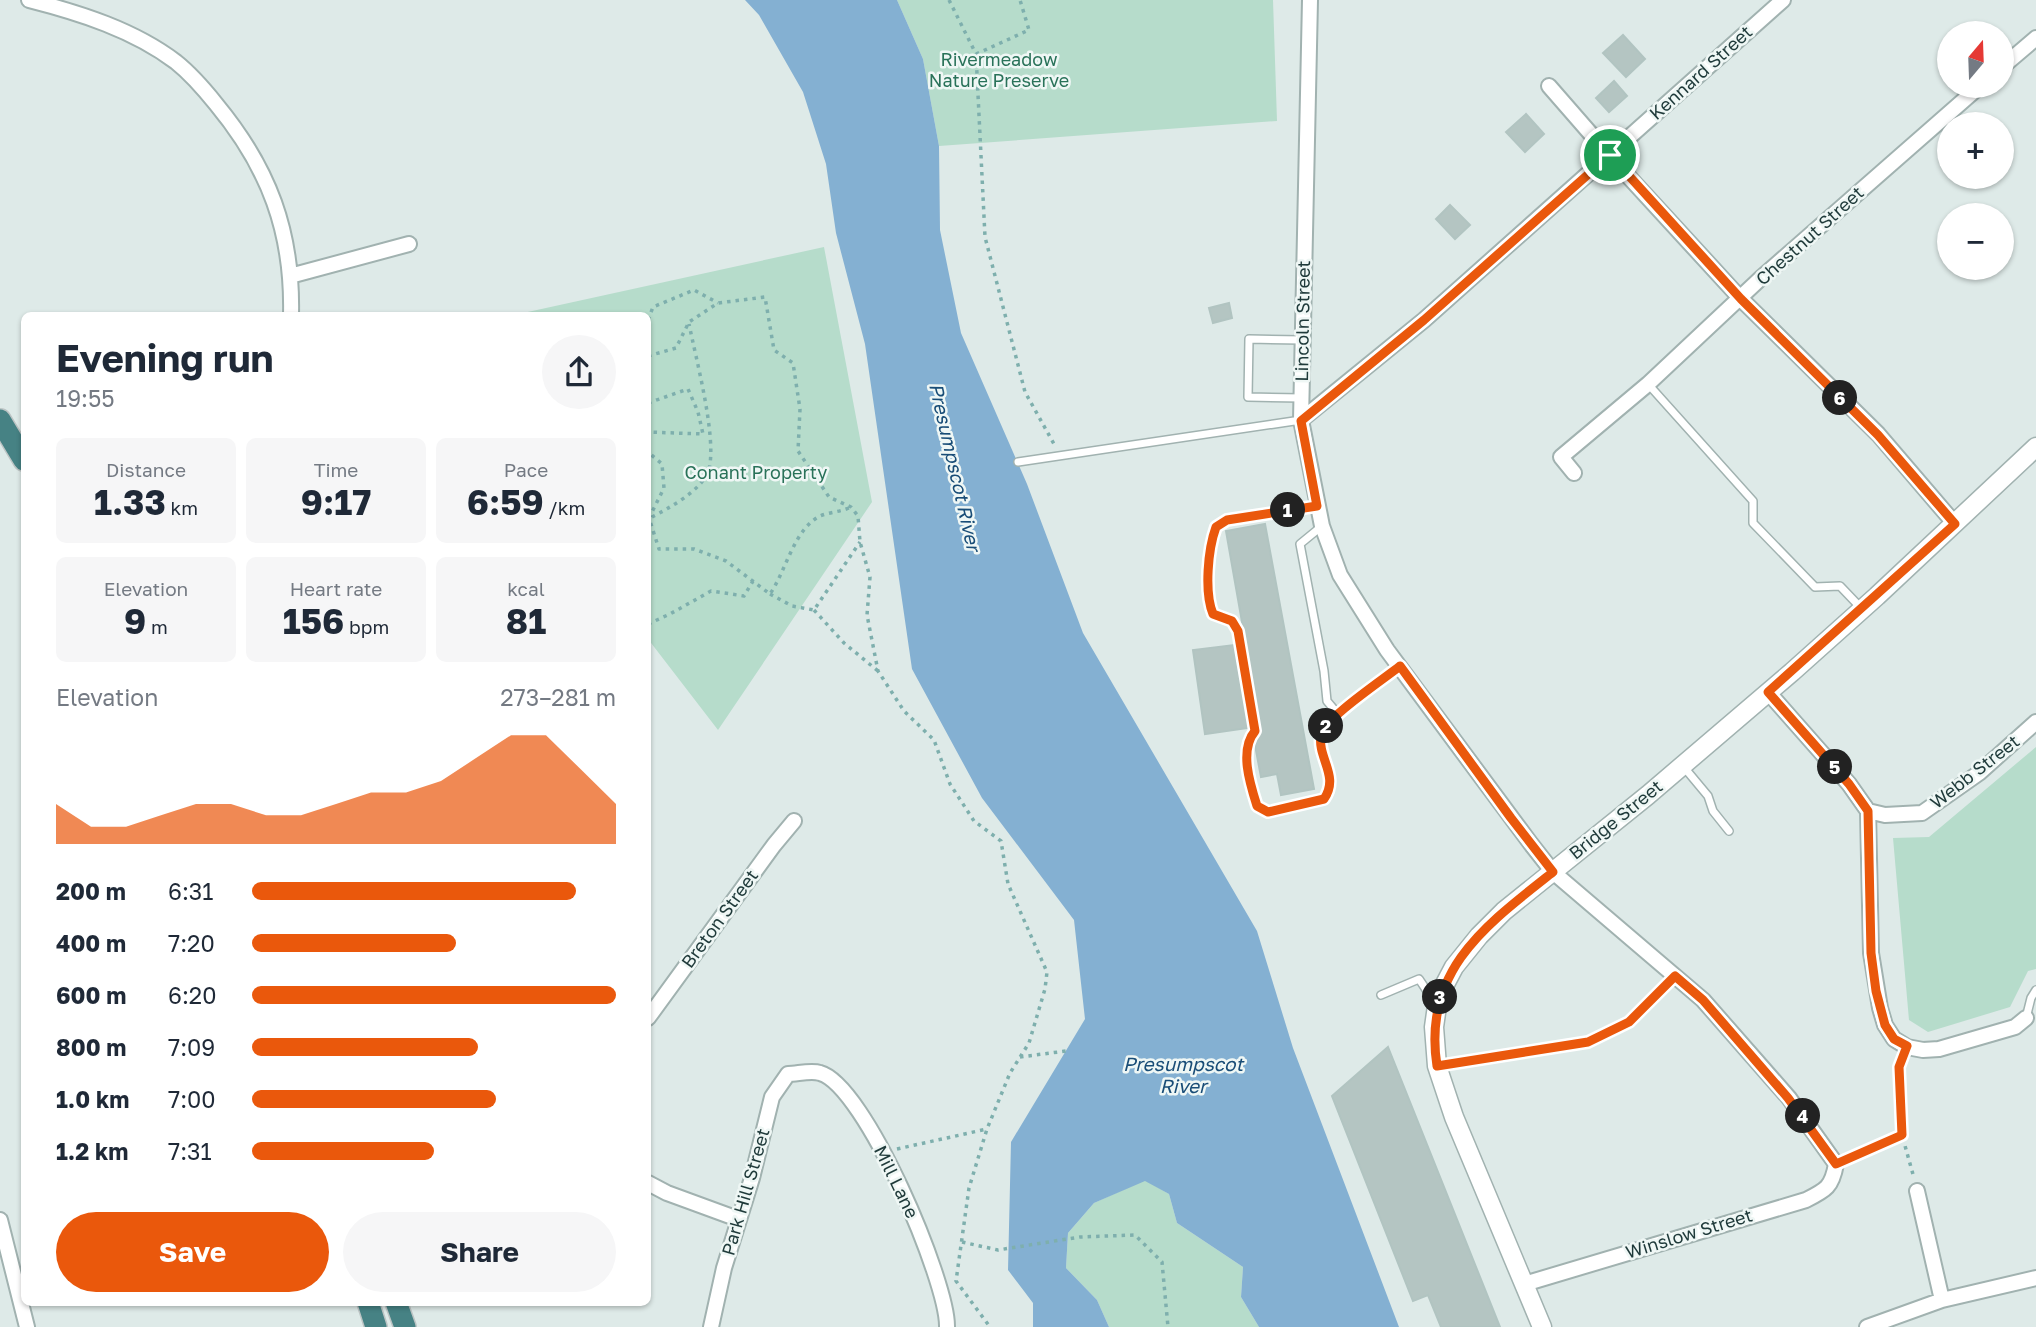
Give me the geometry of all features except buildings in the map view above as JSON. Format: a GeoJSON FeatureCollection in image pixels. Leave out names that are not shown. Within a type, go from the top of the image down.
{"type":"FeatureCollection","features":[{"type":"Feature","properties":{"kind":"highway"},"geometry":{"type":"LineString","coordinates":[[0,420],[21,455]]}},
{"type":"Feature","properties":{"kind":"highway"},"geometry":{"type":"LineString","coordinates":[[369,1306],[376,1327]]}},
{"type":"Feature","properties":{"kind":"highway"},"geometry":{"type":"LineString","coordinates":[[397,1306],[405,1327]]}},
{"type":"Feature","properties":{"kind":"street"},"geometry":{"type":"LineString","coordinates":[[29,0],[65,9],[123,31],[176,62],[199,83],[241,134],[259,164],[273,197],[284,232],[290,276],[291,312]]}},
{"type":"Feature","properties":{"kind":"street","name":"Lincoln Street"},"geometry":{"type":"LineString","coordinates":[[1310,0],[1301,421],[1322,526],[1340,575],[1400,666],[1553,872],[1703,1000],[1788,1098],[1836,1164]]}},
{"type":"Feature","properties":{"kind":"street","name":"Kennard Street"},"geometry":{"type":"LineString","coordinates":[[1301,421],[1424,320],[1783,0]]}},
{"type":"Feature","properties":{"kind":"street"},"geometry":{"type":"LineString","coordinates":[[2014,57],[2036,38]]}},
{"type":"Feature","properties":{"kind":"street"},"geometry":{"type":"LineString","coordinates":[[1549,86],[1741,299],[1878,435],[1955,524]]}},
{"type":"Feature","properties":{"kind":"street","name":"Chestnut Street"},"geometry":{"type":"LineString","coordinates":[[1574,473],[1561,457],[1648,384],[1762,278],[1966,98]]}},
{"type":"Feature","properties":{"kind":"street"},"geometry":{"type":"LineString","coordinates":[[290,276],[409,244]]}},
{"type":"Feature","properties":{"kind":"street","name":"Bridge Street"},"geometry":{"type":"LineString","coordinates":[[1542,1327],[1454,1117],[1437,1066],[1434,1027],[1437,1006],[1454,967],[1504,911],[1768,692],[1955,524],[2036,447]]}},
{"type":"Feature","properties":{"kind":"street"},"geometry":{"type":"LineString","coordinates":[[1768,692],[1849,784],[1868,811],[1871,953],[1885,1025],[1901,1043],[1923,1050],[1955,1045],[2015,1027],[2026,1018]]}},
{"type":"Feature","properties":{"kind":"street","name":"Webb Street"},"geometry":{"type":"LineString","coordinates":[[1868,811],[1885,815],[1922,813],[1979,773],[2036,722]]}},
{"type":"Feature","properties":{"kind":"street","name":"Breton Street"},"geometry":{"type":"LineString","coordinates":[[651,1014],[794,821]]}},
{"type":"Feature","properties":{"kind":"street","name":"Mill Lane"},"geometry":{"type":"LineString","coordinates":[[801,1073],[820,1073],[841,1088],[866,1122],[914,1217],[938,1284],[947,1327]]}},
{"type":"Feature","properties":{"kind":"street","name":"Park Hill Street"},"geometry":{"type":"LineString","coordinates":[[711,1327],[772,1097],[788,1074],[801,1073]]}},
{"type":"Feature","properties":{"kind":"street","name":"Winslow Street"},"geometry":{"type":"LineString","coordinates":[[1524,1284],[1806,1200],[1821,1193],[1833,1182],[1836,1164]]}},
{"type":"Feature","properties":{"kind":"street"},"geometry":{"type":"LineString","coordinates":[[651,1185],[738,1219]]}},
{"type":"Feature","properties":{"kind":"street"},"geometry":{"type":"LineString","coordinates":[[1917,1191],[1942,1300]]}},
{"type":"Feature","properties":{"kind":"street"},"geometry":{"type":"LineString","coordinates":[[0,1220],[21,1303]]}},
{"type":"Feature","properties":{"kind":"street"},"geometry":{"type":"LineString","coordinates":[[1867,1327],[1942,1300],[2036,1278]]}},
{"type":"Feature","properties":{"kind":"street"},"geometry":{"type":"LineString","coordinates":[[22,1306],[27,1327]]}},
{"type":"Feature","properties":{"kind":"lane"},"geometry":{"type":"LineString","coordinates":[[1302,340],[1249,339],[1248,397],[1302,398]]}},
{"type":"Feature","properties":{"kind":"lane"},"geometry":{"type":"LineString","coordinates":[[1648,384],[1753,501],[1753,523],[1815,587],[1840,586],[1862,609]]}},
{"type":"Feature","properties":{"kind":"lane"},"geometry":{"type":"LineString","coordinates":[[1018,462],[1301,421]]}},
{"type":"Feature","properties":{"kind":"lane"},"geometry":{"type":"LineString","coordinates":[[1317,506],[1227,520],[1216,527],[1211,542],[1209,603],[1213,614],[1232,621],[1238,631],[1255,731],[1250,737],[1246,774],[1257,806],[1268,812],[1324,799],[1331,785],[1321,737],[1324,729],[1338,714],[1400,666]]}},
{"type":"Feature","properties":{"kind":"lane"},"geometry":{"type":"LineString","coordinates":[[1322,526],[1300,544],[1324,671],[1327,701],[1338,714]]}},
{"type":"Feature","properties":{"kind":"lane"},"geometry":{"type":"LineString","coordinates":[[1682,765],[1708,796],[1713,811],[1729,831]]}},
{"type":"Feature","properties":{"kind":"lane"},"geometry":{"type":"LineString","coordinates":[[1437,1066],[1588,1042],[1629,1022],[1675,976]]}},
{"type":"Feature","properties":{"kind":"lane"},"geometry":{"type":"LineString","coordinates":[[1381,995],[1419,979],[1437,1006]]}},
{"type":"Feature","properties":{"kind":"lane"},"geometry":{"type":"LineString","coordinates":[[2026,1018],[2036,990]]}},
{"type":"Feature","properties":{"kind":"path"},"geometry":{"type":"LineString","coordinates":[[949,0],[976,54],[985,237],[1025,392],[1061,456]]}},
{"type":"Feature","properties":{"kind":"path"},"geometry":{"type":"LineString","coordinates":[[976,54],[1029,30],[1020,0]]}},
{"type":"Feature","properties":{"kind":"path"},"geometry":{"type":"LineString","coordinates":[[651,312],[653,307],[694,290],[718,303]]}},
{"type":"Feature","properties":{"kind":"path"},"geometry":{"type":"LineString","coordinates":[[651,355],[676,348],[689,322],[718,303],[765,297],[774,350],[793,363],[800,409],[798,451],[829,498],[851,507],[858,516],[860,542],[870,576],[867,615],[878,671]]}},
{"type":"Feature","properties":{"kind":"path"},"geometry":{"type":"LineString","coordinates":[[651,516],[691,493],[709,471],[710,433],[689,322]]}},
{"type":"Feature","properties":{"kind":"path"},"geometry":{"type":"LineString","coordinates":[[651,402],[688,389],[698,412],[702,434],[651,432]]}},
{"type":"Feature","properties":{"kind":"path"},"geometry":{"type":"LineString","coordinates":[[651,455],[662,464],[664,488],[651,512]]}},
{"type":"Feature","properties":{"kind":"path"},"geometry":{"type":"LineString","coordinates":[[770,594],[781,579],[798,537],[819,517],[851,507]]}},
{"type":"Feature","properties":{"kind":"path"},"geometry":{"type":"LineString","coordinates":[[651,526],[659,549],[694,549],[726,561],[770,594],[792,606],[814,610],[844,643],[878,671],[904,711],[934,740],[950,784],[974,821],[1002,841],[1008,884],[1047,972],[1045,989],[1029,1043],[1010,1073],[988,1129],[970,1188],[956,1281],[990,1327]]}},
{"type":"Feature","properties":{"kind":"path"},"geometry":{"type":"LineString","coordinates":[[814,610],[860,542]]}},
{"type":"Feature","properties":{"kind":"path"},"geometry":{"type":"LineString","coordinates":[[651,623],[710,592],[744,596],[753,581]]}},
{"type":"Feature","properties":{"kind":"path"},"geometry":{"type":"LineString","coordinates":[[1901,1043],[1899,1067],[1902,1135],[1917,1191]]}},
{"type":"Feature","properties":{"kind":"path"},"geometry":{"type":"LineString","coordinates":[[1020,1057],[1066,1051]]}},
{"type":"Feature","properties":{"kind":"path"},"geometry":{"type":"LineString","coordinates":[[882,1152],[988,1129]]}},
{"type":"Feature","properties":{"kind":"path"},"geometry":{"type":"LineString","coordinates":[[1836,1164],[1902,1135]]}},
{"type":"Feature","properties":{"kind":"path"},"geometry":{"type":"LineString","coordinates":[[962,1241],[998,1250],[1080,1237],[1135,1235],[1161,1262],[1167,1327]]}},
{"type":"Feature","properties":{"kind":"green space","name":"Rivermeadow Nature Preserve"},"geometry":{"type":"Polygon","coordinates":[[[897,0],[1273,0],[1277,121],[939,146],[923,59],[897,0]]]}},
{"type":"Feature","properties":{"kind":"green space","name":"Conant Property"},"geometry":{"type":"Polygon","coordinates":[[[824,247],[872,502],[718,730],[651,643],[651,312],[528,312],[824,247]]]}},
{"type":"Feature","properties":{"kind":"green space"},"geometry":{"type":"Polygon","coordinates":[[[2036,747],[2036,969],[2028,971],[2010,1007],[1928,1032],[1909,1020],[1893,838],[1929,837],[2036,747]]]}},
{"type":"Feature","properties":{"kind":"green space"},"geometry":{"type":"Polygon","coordinates":[[[1145,1180],[1169,1194],[1177,1223],[1243,1267],[1241,1297],[1259,1327],[1109,1327],[1097,1300],[1066,1268],[1068,1233],[1094,1203],[1145,1180]]]}},
{"type":"Feature","properties":{"kind":"water","name":"Presumpscot River"},"geometry":{"type":"Polygon","coordinates":[[[745,0],[897,0],[923,59],[939,146],[940,230],[961,333],[1027,484],[1083,633],[1257,931],[1293,1048],[1399,1327],[1259,1327],[1241,1297],[1243,1267],[1177,1223],[1169,1194],[1145,1181],[1094,1203],[1068,1233],[1066,1268],[1097,1300],[1109,1327],[1033,1327],[1033,1303],[1008,1270],[1011,1142],[1085,1019],[1074,920],[982,798],[912,669],[865,344],[836,233],[826,164],[803,92],[759,15],[745,0]]]}},
{"type":"Feature","properties":{"kind":"route"},"geometry":{"type":"LineString","coordinates":[[1610,155],[1741,299],[1878,435],[1955,524],[1768,692],[1849,784],[1868,811],[1871,953],[1876,991],[1885,1025],[1894,1039],[1907,1046],[1899,1067],[1902,1135],[1836,1164],[1788,1098],[1703,1000],[1675,976],[1629,1022],[1588,1042],[1437,1066],[1434,1027],[1437,1006],[1454,967],[1504,911],[1553,872],[1400,666],[1338,714],[1324,729],[1321,737],[1331,785],[1324,799],[1268,812],[1257,806],[1246,774],[1250,737],[1255,731],[1238,631],[1232,621],[1213,614],[1209,603],[1211,542],[1216,527],[1227,520],[1317,506],[1301,421],[1424,320],[1610,155]]}}]}
